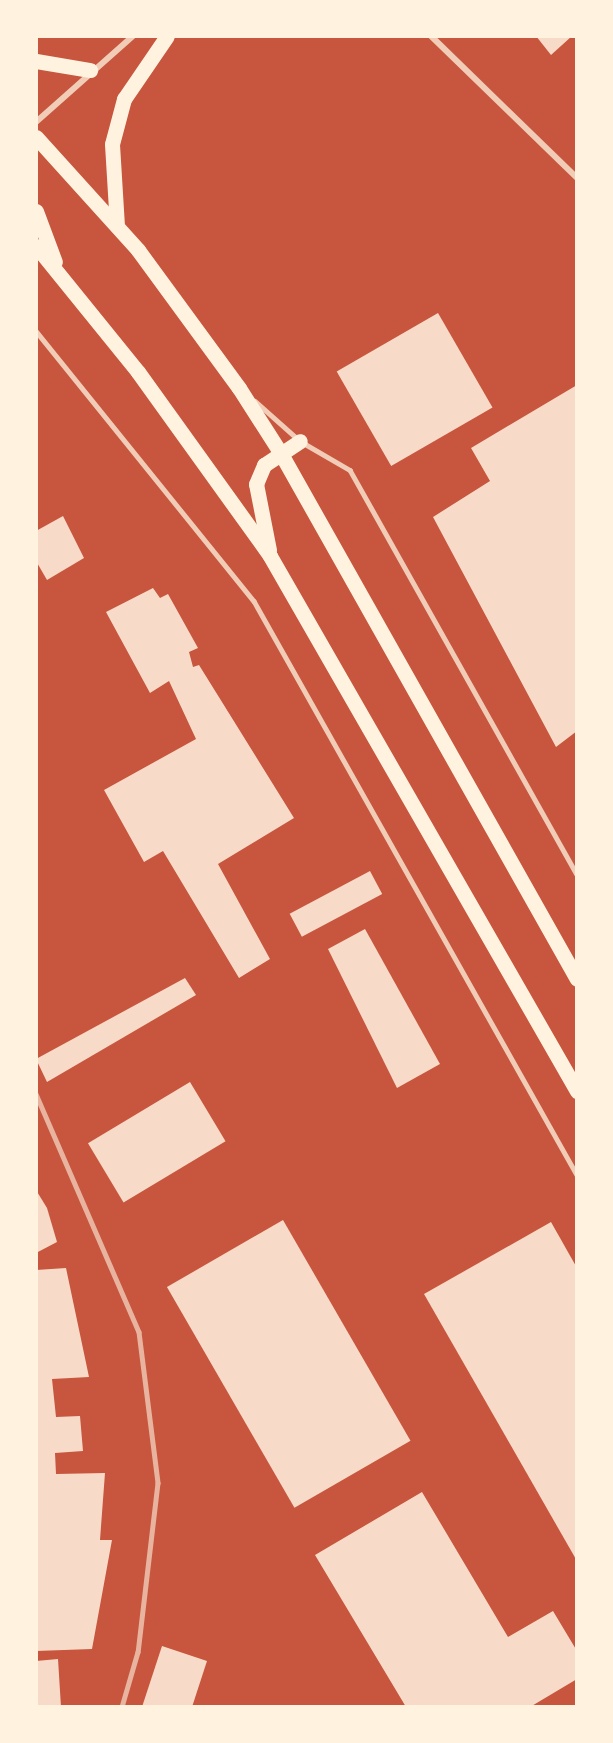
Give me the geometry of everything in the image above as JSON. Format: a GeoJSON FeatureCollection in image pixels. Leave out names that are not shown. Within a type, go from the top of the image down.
{"type":"FeatureCollection","features":[{"type":"Feature","properties":{"kind":"main road"},"geometry":{"type":"LineString","coordinates":[[117,226],[112,144],[124,99],[167,36]]}},
{"type":"Feature","properties":{"kind":"main road"},"geometry":{"type":"LineString","coordinates":[[36,61],[90,70]]}},
{"type":"Feature","properties":{"kind":"main road"},"geometry":{"type":"LineString","coordinates":[[36,137],[117,226],[239,388],[280,452],[577,979]]}},
{"type":"Feature","properties":{"kind":"main road"},"geometry":{"type":"LineString","coordinates":[[36,211],[57,268]]}},
{"type":"Feature","properties":{"kind":"main road"},"geometry":{"type":"LineString","coordinates":[[36,246],[57,268],[138,372],[270,556],[577,1091]]}},
{"type":"Feature","properties":{"kind":"main road"},"geometry":{"type":"LineString","coordinates":[[270,556],[256,484],[264,465],[280,452],[300,441]]}},
{"type":"Feature","properties":{"kind":"street"},"geometry":{"type":"LineString","coordinates":[[36,122],[90,70],[134,36]]}},
{"type":"Feature","properties":{"kind":"street"},"geometry":{"type":"LineString","coordinates":[[431,36],[577,178]]}},
{"type":"Feature","properties":{"kind":"lane"},"geometry":{"type":"LineString","coordinates":[[36,331],[254,602],[577,1175]]}},
{"type":"Feature","properties":{"kind":"lane"},"geometry":{"type":"LineString","coordinates":[[239,388],[300,441],[350,470],[577,875]]}},
{"type":"Feature","properties":{"kind":"building"},"geometry":{"type":"Polygon","coordinates":[[[536,36],[572,36],[551,55],[536,36]]]}},
{"type":"Feature","properties":{"kind":"building"},"geometry":{"type":"Polygon","coordinates":[[[438,313],[492,407],[391,466],[337,372],[438,313]]]}},
{"type":"Feature","properties":{"kind":"building"},"geometry":{"type":"Polygon","coordinates":[[[577,385],[577,731],[556,747],[433,517],[490,481],[471,448],[577,385]]]}},
{"type":"Feature","properties":{"kind":"building"},"geometry":{"type":"Polygon","coordinates":[[[63,516],[84,558],[47,580],[36,561],[36,531],[63,516]]]}},
{"type":"Feature","properties":{"kind":"building"},"geometry":{"type":"Polygon","coordinates":[[[153,588],[160,598],[168,594],[198,648],[189,652],[193,667],[199,665],[294,818],[218,864],[270,959],[239,978],[163,851],[144,862],[104,790],[196,739],[169,681],[150,693],[106,612],[153,588]]]}},
{"type":"Feature","properties":{"kind":"building"},"geometry":{"type":"Polygon","coordinates":[[[370,871],[382,894],[302,937],[290,914],[370,871]]]}},
{"type":"Feature","properties":{"kind":"building"},"geometry":{"type":"Polygon","coordinates":[[[365,929],[440,1064],[397,1088],[328,949],[365,929]]]}},
{"type":"Feature","properties":{"kind":"building"},"geometry":{"type":"Polygon","coordinates":[[[185,978],[196,995],[47,1082],[36,1059],[185,978]]]}},
{"type":"Feature","properties":{"kind":"building"},"geometry":{"type":"Polygon","coordinates":[[[190,1082],[226,1141],[124,1202],[88,1143],[190,1082]]]}},
{"type":"Feature","properties":{"kind":"building"},"geometry":{"type":"Polygon","coordinates":[[[36,1190],[47,1208],[57,1242],[36,1253],[36,1190]]]}},
{"type":"Feature","properties":{"kind":"building"},"geometry":{"type":"Polygon","coordinates":[[[283,1220],[410,1441],[294,1508],[167,1287],[283,1220]]]}},
{"type":"Feature","properties":{"kind":"building"},"geometry":{"type":"Polygon","coordinates":[[[551,1222],[577,1268],[577,1561],[424,1294],[551,1222]]]}},
{"type":"Feature","properties":{"kind":"building"},"geometry":{"type":"Polygon","coordinates":[[[66,1268],[89,1377],[52,1379],[56,1417],[80,1416],[83,1451],[55,1453],[56,1474],[105,1473],[100,1540],[112,1540],[92,1649],[36,1651],[36,1270],[66,1268]]]}},
{"type":"Feature","properties":{"kind":"building"},"geometry":{"type":"Polygon","coordinates":[[[422,1492],[508,1637],[553,1611],[577,1651],[577,1679],[530,1707],[406,1707],[315,1555],[422,1492]]]}},
{"type":"Feature","properties":{"kind":"building"},"geometry":{"type":"Polygon","coordinates":[[[162,1646],[207,1661],[192,1707],[142,1707],[162,1646]]]}},
{"type":"Feature","properties":{"kind":"building"},"geometry":{"type":"Polygon","coordinates":[[[58,1659],[61,1707],[36,1707],[36,1661],[58,1659]]]}},
{"type":"Feature","properties":{"kind":"railway"},"geometry":{"type":"LineString","coordinates":[[36,1094],[139,1332],[158,1483],[138,1652],[122,1707]]}}]}
